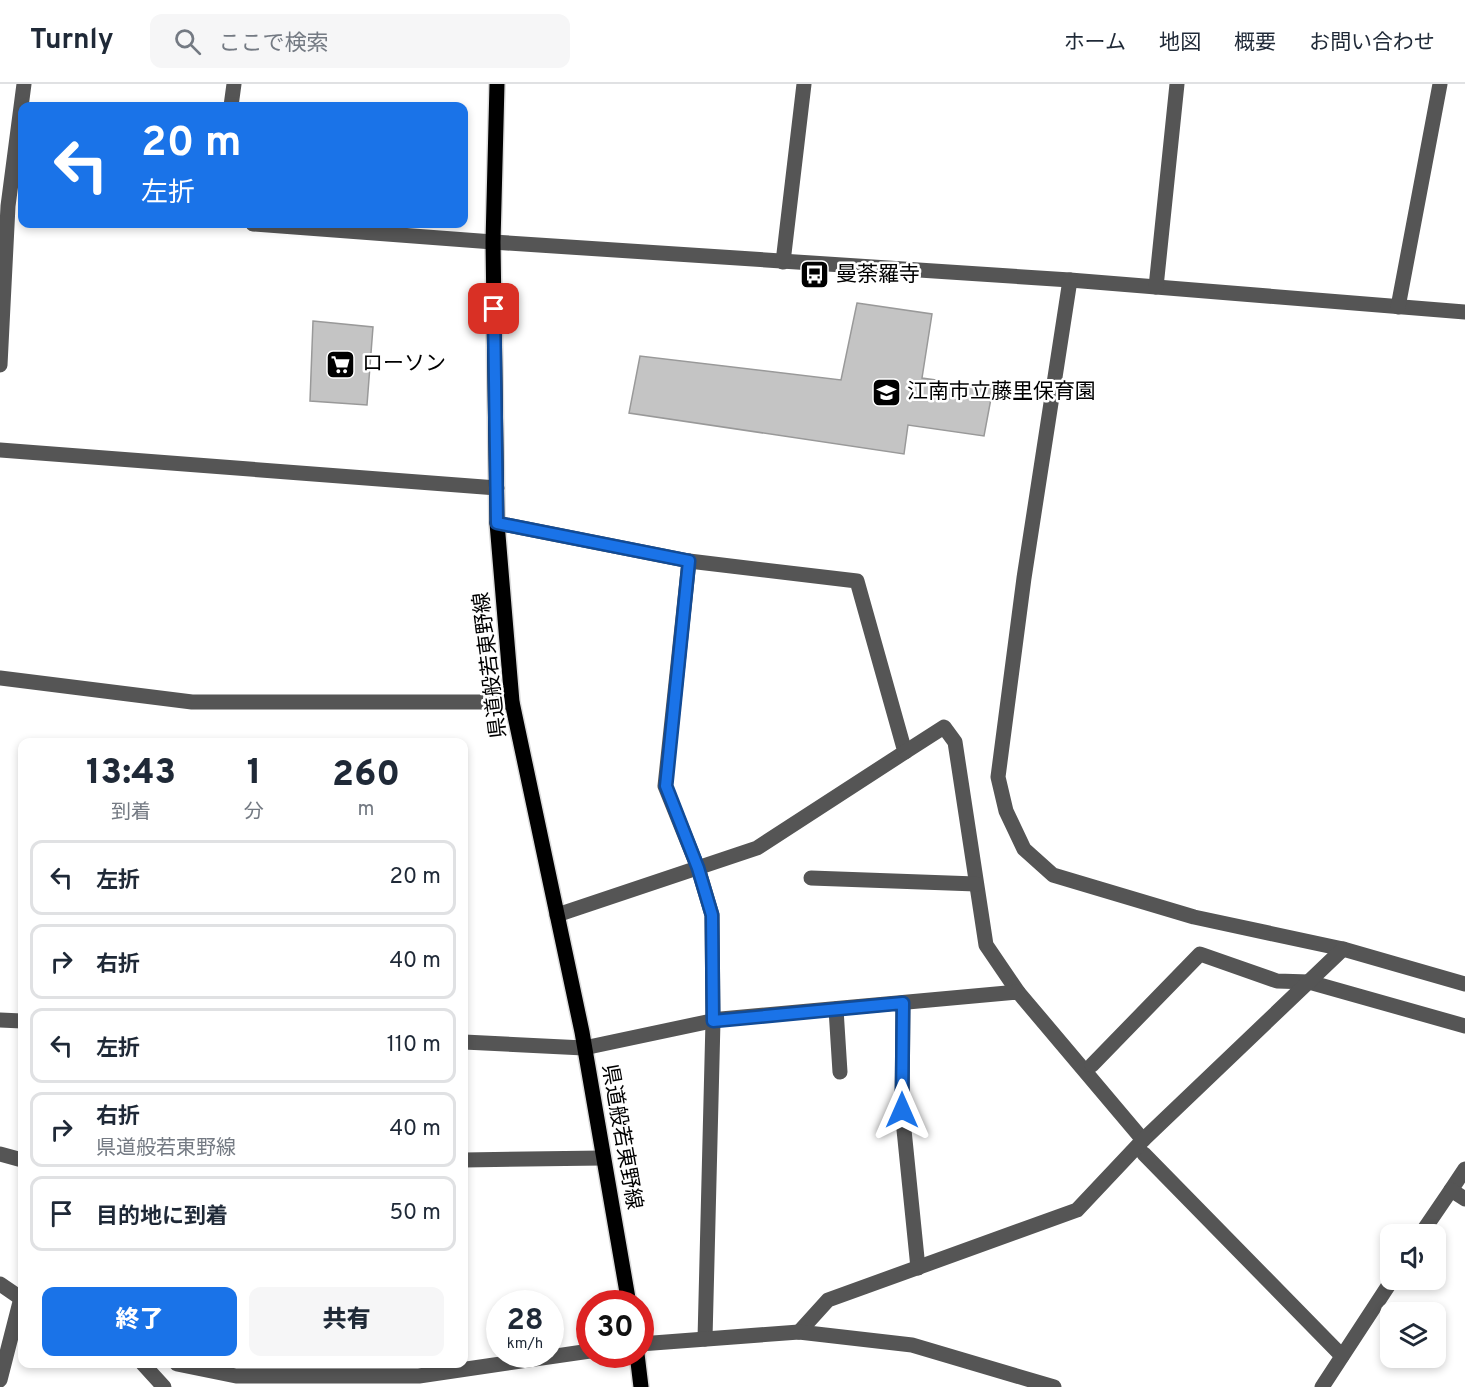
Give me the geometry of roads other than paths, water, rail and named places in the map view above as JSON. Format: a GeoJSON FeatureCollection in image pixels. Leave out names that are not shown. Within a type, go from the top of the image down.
{"type":"FeatureCollection","features":[{"type":"Feature","properties":{"kind":"main road","name":"県道般若東野線"},"geometry":{"type":"LineString","coordinates":[[498,84],[494,243],[497,523],[513,702],[584,1048],[627,1290]]}},
{"type":"Feature","properties":{"kind":"main road"},"geometry":{"type":"LineString","coordinates":[[639,1368],[641,1387]]}},
{"type":"Feature","properties":{"kind":"street"},"geometry":{"type":"LineString","coordinates":[[22,102],[24,84]]}},
{"type":"Feature","properties":{"kind":"street"},"geometry":{"type":"LineString","coordinates":[[232,102],[234,84]]}},
{"type":"Feature","properties":{"kind":"street"},"geometry":{"type":"LineString","coordinates":[[783,262],[804,84]]}},
{"type":"Feature","properties":{"kind":"street"},"geometry":{"type":"LineString","coordinates":[[1156,287],[1177,84]]}},
{"type":"Feature","properties":{"kind":"street"},"geometry":{"type":"LineString","coordinates":[[1398,307],[1440,84]]}},
{"type":"Feature","properties":{"kind":"street"},"geometry":{"type":"LineString","coordinates":[[0,365],[10,206],[18,136]]}},
{"type":"Feature","properties":{"kind":"street"},"geometry":{"type":"LineString","coordinates":[[304,228],[494,243],[1070,280],[1465,312]]}},
{"type":"Feature","properties":{"kind":"street"},"geometry":{"type":"LineString","coordinates":[[1070,280],[1024,578],[998,777],[1006,811],[1024,849],[1053,874],[1194,917],[1343,950],[1465,984]]}},
{"type":"Feature","properties":{"kind":"street"},"geometry":{"type":"LineString","coordinates":[[0,450],[497,488]]}},
{"type":"Feature","properties":{"kind":"street"},"geometry":{"type":"LineString","coordinates":[[497,523],[689,561],[857,581],[905,752]]}},
{"type":"Feature","properties":{"kind":"street"},"geometry":{"type":"LineString","coordinates":[[689,561],[666,786],[698,868],[712,915],[713,1021],[705,1339]]}},
{"type":"Feature","properties":{"kind":"street"},"geometry":{"type":"LineString","coordinates":[[0,678],[192,702],[513,702]]}},
{"type":"Feature","properties":{"kind":"street"},"geometry":{"type":"LineString","coordinates":[[557,915],[757,848],[944,727],[955,742],[986,945],[1018,992],[1143,1147],[1342,1356]]}},
{"type":"Feature","properties":{"kind":"street"},"geometry":{"type":"LineString","coordinates":[[811,878],[976,884]]}},
{"type":"Feature","properties":{"kind":"street"},"geometry":{"type":"LineString","coordinates":[[799,1332],[828,1300],[1077,1210],[1343,950]]}},
{"type":"Feature","properties":{"kind":"street"},"geometry":{"type":"LineString","coordinates":[[1092,1065],[1200,954],[1277,981],[1309,982],[1465,1026]]}},
{"type":"Feature","properties":{"kind":"street"},"geometry":{"type":"LineString","coordinates":[[468,1042],[584,1048],[713,1021],[1018,992]]}},
{"type":"Feature","properties":{"kind":"street"},"geometry":{"type":"LineString","coordinates":[[903,1003],[902,1110],[918,1268]]}},
{"type":"Feature","properties":{"kind":"street"},"geometry":{"type":"LineString","coordinates":[[836,1009],[840,1072]]}},
{"type":"Feature","properties":{"kind":"street"},"geometry":{"type":"LineString","coordinates":[[0,1020],[18,1021]]}},
{"type":"Feature","properties":{"kind":"street"},"geometry":{"type":"LineString","coordinates":[[0,1154],[18,1159]]}},
{"type":"Feature","properties":{"kind":"street"},"geometry":{"type":"LineString","coordinates":[[468,1160],[603,1158]]}},
{"type":"Feature","properties":{"kind":"street"},"geometry":{"type":"LineString","coordinates":[[1428,1224],[1465,1169]]}},
{"type":"Feature","properties":{"kind":"street"},"geometry":{"type":"LineString","coordinates":[[1450,1190],[1465,1199]]}},
{"type":"Feature","properties":{"kind":"street"},"geometry":{"type":"LineString","coordinates":[[0,1284],[18,1295]]}},
{"type":"Feature","properties":{"kind":"street"},"geometry":{"type":"LineString","coordinates":[[1322,1387],[1385,1290]]}},
{"type":"Feature","properties":{"kind":"street"},"geometry":{"type":"LineString","coordinates":[[0,1380],[18,1313]]}},
{"type":"Feature","properties":{"kind":"street"},"geometry":{"type":"LineString","coordinates":[[654,1343],[799,1332],[912,1344],[1036,1385],[1054,1387]]}},
{"type":"Feature","properties":{"kind":"street"},"geometry":{"type":"LineString","coordinates":[[197,1368],[236,1376],[419,1376],[576,1353]]}},
{"type":"Feature","properties":{"kind":"street"},"geometry":{"type":"LineString","coordinates":[[147,1368],[164,1387]]}},
{"type":"Feature","properties":{"kind":"place","name":"曼荼羅寺"},"geometry":{"type":"Point","coordinates":[815,275]}},
{"type":"Feature","properties":{"kind":"place","name":"ローソン"},"geometry":{"type":"Point","coordinates":[341,364]}},
{"type":"Feature","properties":{"kind":"place","name":"江南市立藤里保育園"},"geometry":{"type":"Point","coordinates":[886,392]}}]}
